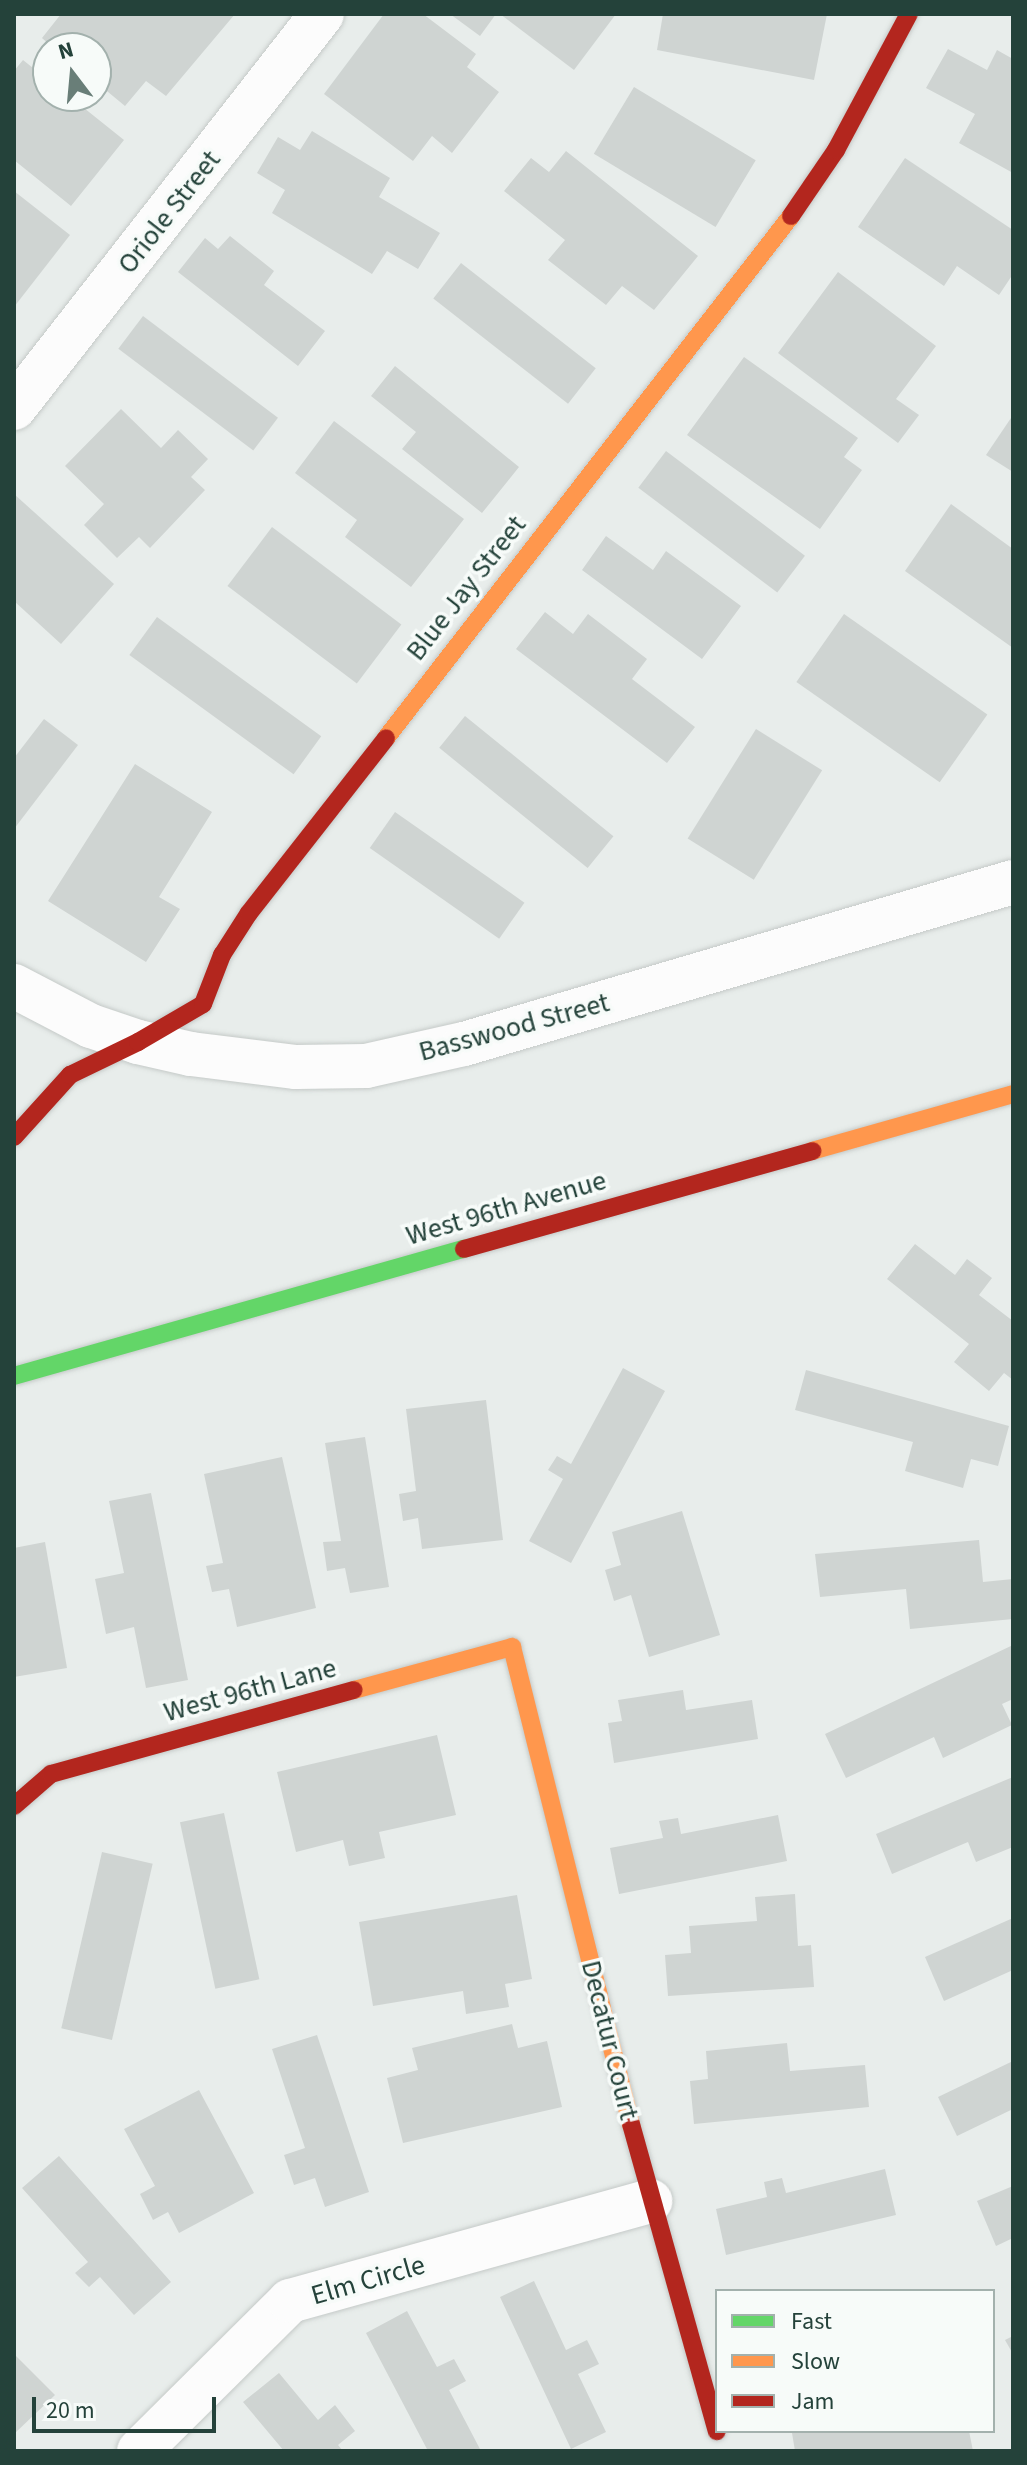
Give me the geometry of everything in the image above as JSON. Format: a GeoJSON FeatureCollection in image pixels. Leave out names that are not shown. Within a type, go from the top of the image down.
{"type":"FeatureCollection","features":[{"type":"Feature","properties":{"kind":"street","name":"Oriole Street"},"geometry":{"type":"LineString","coordinates":[[14,408],[322,14]]}},
{"type":"Feature","properties":{"kind":"street","name":"Blue Jay Street"},"geometry":{"type":"LineString","coordinates":[[14,1137],[70,1075],[138,1042],[203,1004],[222,955],[249,913],[770,247],[836,150],[909,14]]}},
{"type":"Feature","properties":{"kind":"street","name":"Basswood Street"},"geometry":{"type":"LineString","coordinates":[[14,986],[91,1026],[138,1042],[191,1054],[296,1067],[366,1066],[464,1044],[1013,882]]}},
{"type":"Feature","properties":{"kind":"street","name":"West 96th Avenue"},"geometry":{"type":"LineString","coordinates":[[14,1376],[1013,1094]]}},
{"type":"Feature","properties":{"kind":"street","name":"West 96th Lane"},"geometry":{"type":"LineString","coordinates":[[14,1806],[51,1774],[512,1647]]}},
{"type":"Feature","properties":{"kind":"street","name":"Decatur Court"},"geometry":{"type":"LineString","coordinates":[[512,1647],[650,2201],[715,2424]]}},
{"type":"Feature","properties":{"kind":"street","name":"Elm Circle"},"geometry":{"type":"LineString","coordinates":[[139,2451],[290,2301],[650,2201]]}},
{"type":"Feature","properties":{"kind":"building"},"geometry":{"type":"Polygon","coordinates":[[[61,14],[235,14],[166,96],[146,81],[125,106],[112,95],[112,32],[47,32],[61,14]]]}},
{"type":"Feature","properties":{"kind":"building"},"geometry":{"type":"Polygon","coordinates":[[[384,14],[423,14],[476,54],[467,67],[499,92],[452,153],[432,136],[413,161],[324,94],[384,14]]]}},
{"type":"Feature","properties":{"kind":"building"},"geometry":{"type":"Polygon","coordinates":[[[450,14],[496,14],[480,36],[450,14]]]}},
{"type":"Feature","properties":{"kind":"building"},"geometry":{"type":"Polygon","coordinates":[[[500,14],[616,14],[574,70],[500,14]]]}},
{"type":"Feature","properties":{"kind":"building"},"geometry":{"type":"Polygon","coordinates":[[[663,14],[827,14],[814,80],[657,50],[663,14]]]}},
{"type":"Feature","properties":{"kind":"building"},"geometry":{"type":"Polygon","coordinates":[[[948,49],[987,70],[997,50],[1013,59],[1013,173],[959,143],[975,114],[926,88],[948,49]]]}},
{"type":"Feature","properties":{"kind":"building"},"geometry":{"type":"Polygon","coordinates":[[[23,60],[32,67],[32,112],[89,112],[124,140],[71,206],[14,160],[14,71],[23,60]]]}},
{"type":"Feature","properties":{"kind":"building"},"geometry":{"type":"Polygon","coordinates":[[[634,87],[756,160],[716,227],[594,154],[634,87]]]}},
{"type":"Feature","properties":{"kind":"building"},"geometry":{"type":"Polygon","coordinates":[[[312,131],[390,178],[379,197],[440,233],[418,269],[387,251],[372,274],[272,213],[285,190],[257,173],[278,137],[300,150],[312,131]]]}},
{"type":"Feature","properties":{"kind":"building"},"geometry":{"type":"Polygon","coordinates":[[[566,151],[698,256],[654,310],[622,286],[606,305],[548,260],[565,240],[504,191],[531,158],[549,172],[566,151]]]}},
{"type":"Feature","properties":{"kind":"building"},"geometry":{"type":"Polygon","coordinates":[[[905,158],[1013,230],[1013,274],[999,295],[957,266],[944,286],[858,227],[905,158]]]}},
{"type":"Feature","properties":{"kind":"building"},"geometry":{"type":"Polygon","coordinates":[[[14,191],[70,235],[14,307],[14,191]]]}},
{"type":"Feature","properties":{"kind":"building"},"geometry":{"type":"Polygon","coordinates":[[[230,236],[274,271],[264,285],[325,331],[298,366],[178,272],[205,238],[218,249],[230,236]]]}},
{"type":"Feature","properties":{"kind":"building"},"geometry":{"type":"Polygon","coordinates":[[[461,263],[596,368],[568,404],[433,298],[461,263]]]}},
{"type":"Feature","properties":{"kind":"building"},"geometry":{"type":"Polygon","coordinates":[[[838,272],[936,346],[896,399],[919,415],[898,443],[778,353],[838,272]]]}},
{"type":"Feature","properties":{"kind":"building"},"geometry":{"type":"Polygon","coordinates":[[[143,316],[278,418],[253,450],[118,349],[143,316]]]}},
{"type":"Feature","properties":{"kind":"building"},"geometry":{"type":"Polygon","coordinates":[[[744,357],[858,438],[844,457],[862,470],[820,529],[687,435],[744,357]]]}},
{"type":"Feature","properties":{"kind":"building"},"geometry":{"type":"Polygon","coordinates":[[[395,366],[519,467],[482,513],[402,449],[416,432],[371,396],[395,366]]]}},
{"type":"Feature","properties":{"kind":"building"},"geometry":{"type":"Polygon","coordinates":[[[121,409],[161,448],[178,430],[208,459],[191,477],[205,490],[150,548],[139,537],[117,558],[84,525],[104,504],[65,466],[121,409]]]}},
{"type":"Feature","properties":{"kind":"building"},"geometry":{"type":"Polygon","coordinates":[[[1013,415],[1013,472],[986,455],[1013,415]]]}},
{"type":"Feature","properties":{"kind":"building"},"geometry":{"type":"Polygon","coordinates":[[[334,421],[464,519],[411,587],[345,537],[357,520],[295,473],[334,421]]]}},
{"type":"Feature","properties":{"kind":"building"},"geometry":{"type":"Polygon","coordinates":[[[666,451],[805,556],[777,592],[638,488],[666,451]]]}},
{"type":"Feature","properties":{"kind":"building"},"geometry":{"type":"Polygon","coordinates":[[[14,494],[114,584],[61,644],[14,601],[14,494]]]}},
{"type":"Feature","properties":{"kind":"building"},"geometry":{"type":"Polygon","coordinates":[[[951,504],[1013,549],[1013,648],[905,571],[951,504]]]}},
{"type":"Feature","properties":{"kind":"building"},"geometry":{"type":"Polygon","coordinates":[[[272,527],[401,624],[357,684],[227,586],[272,527]]]}},
{"type":"Feature","properties":{"kind":"building"},"geometry":{"type":"Polygon","coordinates":[[[606,536],[653,570],[666,551],[741,606],[702,659],[582,570],[606,536]]]}},
{"type":"Feature","properties":{"kind":"building"},"geometry":{"type":"Polygon","coordinates":[[[545,612],[573,634],[588,614],[647,659],[632,679],[695,727],[667,763],[516,649],[545,612]]]}},
{"type":"Feature","properties":{"kind":"building"},"geometry":{"type":"Polygon","coordinates":[[[844,614],[987,714],[940,782],[796,682],[844,614]]]}},
{"type":"Feature","properties":{"kind":"building"},"geometry":{"type":"Polygon","coordinates":[[[157,617],[321,736],[294,774],[129,655],[157,617]]]}},
{"type":"Feature","properties":{"kind":"building"},"geometry":{"type":"Polygon","coordinates":[[[465,716],[613,836],[588,868],[439,748],[465,716]]]}},
{"type":"Feature","properties":{"kind":"building"},"geometry":{"type":"Polygon","coordinates":[[[44,719],[78,745],[14,829],[14,758],[44,719]]]}},
{"type":"Feature","properties":{"kind":"building"},"geometry":{"type":"Polygon","coordinates":[[[756,729],[822,770],[754,880],[688,838],[756,729]]]}},
{"type":"Feature","properties":{"kind":"building"},"geometry":{"type":"Polygon","coordinates":[[[135,764],[212,812],[159,897],[180,909],[146,962],[48,901],[135,764]]]}},
{"type":"Feature","properties":{"kind":"building"},"geometry":{"type":"Polygon","coordinates":[[[395,812],[524,903],[499,939],[370,848],[395,812]]]}},
{"type":"Feature","properties":{"kind":"building"},"geometry":{"type":"Polygon","coordinates":[[[915,1244],[955,1275],[967,1259],[992,1278],[979,1295],[1013,1321],[1013,1380],[1004,1373],[989,1391],[954,1362],[969,1344],[887,1279],[915,1244]]]}},
{"type":"Feature","properties":{"kind":"building"},"geometry":{"type":"Polygon","coordinates":[[[623,1368],[665,1391],[571,1563],[529,1541],[563,1479],[548,1470],[557,1456],[571,1464],[623,1368]]]}},
{"type":"Feature","properties":{"kind":"building"},"geometry":{"type":"Polygon","coordinates":[[[806,1370],[1009,1426],[998,1466],[971,1459],[963,1488],[905,1471],[913,1442],[795,1410],[806,1370]]]}},
{"type":"Feature","properties":{"kind":"building"},"geometry":{"type":"Polygon","coordinates":[[[486,1400],[503,1540],[422,1549],[418,1518],[403,1521],[399,1494],[416,1491],[406,1409],[486,1400]]]}},
{"type":"Feature","properties":{"kind":"building"},"geometry":{"type":"Polygon","coordinates":[[[365,1437],[389,1587],[350,1593],[345,1568],[327,1571],[323,1542],[341,1541],[325,1443],[365,1437]]]}},
{"type":"Feature","properties":{"kind":"building"},"geometry":{"type":"Polygon","coordinates":[[[282,1457],[316,1608],[237,1627],[229,1589],[212,1592],[206,1566],[223,1563],[204,1474],[282,1457]]]}},
{"type":"Feature","properties":{"kind":"building"},"geometry":{"type":"Polygon","coordinates":[[[151,1493],[188,1680],[146,1688],[134,1627],[106,1634],[95,1579],[124,1573],[109,1501],[151,1493]]]}},
{"type":"Feature","properties":{"kind":"building"},"geometry":{"type":"Polygon","coordinates":[[[682,1511],[720,1635],[649,1657],[631,1595],[614,1601],[605,1570],[621,1565],[612,1532],[682,1511]]]}},
{"type":"Feature","properties":{"kind":"building"},"geometry":{"type":"Polygon","coordinates":[[[979,1540],[983,1582],[1013,1579],[1013,1619],[910,1629],[906,1589],[820,1597],[815,1554],[979,1540]]]}},
{"type":"Feature","properties":{"kind":"building"},"geometry":{"type":"Polygon","coordinates":[[[45,1542],[67,1668],[14,1677],[14,1548],[45,1542]]]}},
{"type":"Feature","properties":{"kind":"building"},"geometry":{"type":"Polygon","coordinates":[[[1013,1645],[1013,1699],[1002,1704],[1012,1725],[943,1758],[934,1737],[846,1778],[825,1734],[1013,1645]]]}},
{"type":"Feature","properties":{"kind":"building"},"geometry":{"type":"Polygon","coordinates":[[[683,1690],[686,1710],[752,1700],[758,1739],[614,1763],[608,1723],[622,1721],[618,1700],[683,1690]]]}},
{"type":"Feature","properties":{"kind":"building"},"geometry":{"type":"Polygon","coordinates":[[[437,1735],[456,1815],[379,1832],[385,1858],[349,1866],[343,1840],[296,1852],[277,1772],[437,1735]]]}},
{"type":"Feature","properties":{"kind":"building"},"geometry":{"type":"Polygon","coordinates":[[[1013,1777],[1013,1847],[976,1862],[968,1842],[892,1874],[876,1834],[1013,1777]]]}},
{"type":"Feature","properties":{"kind":"building"},"geometry":{"type":"Polygon","coordinates":[[[224,1813],[259,1979],[215,1989],[180,1822],[224,1813]]]}},
{"type":"Feature","properties":{"kind":"building"},"geometry":{"type":"Polygon","coordinates":[[[778,1815],[787,1861],[619,1894],[610,1848],[663,1838],[659,1821],[678,1818],[681,1834],[778,1815]]]}},
{"type":"Feature","properties":{"kind":"building"},"geometry":{"type":"Polygon","coordinates":[[[102,1852],[153,1864],[112,2040],[61,2028],[102,1852]]]}},
{"type":"Feature","properties":{"kind":"building"},"geometry":{"type":"Polygon","coordinates":[[[795,1894],[798,1946],[811,1945],[814,1987],[668,1996],[665,1955],[691,1953],[689,1926],[757,1921],[755,1897],[795,1894]]]}},
{"type":"Feature","properties":{"kind":"building"},"geometry":{"type":"Polygon","coordinates":[[[517,1895],[532,1979],[505,1984],[509,2007],[466,2014],[463,1991],[373,2006],[359,1922],[517,1895]]]}},
{"type":"Feature","properties":{"kind":"building"},"geometry":{"type":"Polygon","coordinates":[[[1013,1918],[1013,1970],[944,2001],[925,1957],[1013,1918]]]}},
{"type":"Feature","properties":{"kind":"building"},"geometry":{"type":"Polygon","coordinates":[[[512,2024],[518,2048],[547,2041],[562,2107],[403,2143],[387,2078],[418,2070],[412,2048],[512,2024]]]}},
{"type":"Feature","properties":{"kind":"building"},"geometry":{"type":"Polygon","coordinates":[[[317,2035],[369,2192],[325,2207],[315,2178],[294,2185],[284,2155],[305,2148],[272,2049],[317,2035]]]}},
{"type":"Feature","properties":{"kind":"building"},"geometry":{"type":"Polygon","coordinates":[[[787,2043],[790,2071],[865,2065],[869,2107],[694,2124],[690,2081],[708,2079],[706,2051],[787,2043]]]}},
{"type":"Feature","properties":{"kind":"building"},"geometry":{"type":"Polygon","coordinates":[[[1013,2061],[1013,2109],[957,2136],[938,2097],[1013,2061]]]}},
{"type":"Feature","properties":{"kind":"building"},"geometry":{"type":"Polygon","coordinates":[[[199,2090],[254,2193],[179,2233],[168,2212],[153,2220],[140,2194],[155,2186],[124,2129],[199,2090]]]}},
{"type":"Feature","properties":{"kind":"building"},"geometry":{"type":"Polygon","coordinates":[[[59,2156],[171,2282],[134,2315],[100,2277],[89,2287],[75,2273],[88,2262],[22,2188],[59,2156]]]}},
{"type":"Feature","properties":{"kind":"building"},"geometry":{"type":"Polygon","coordinates":[[[885,2169],[896,2215],[726,2255],[716,2209],[767,2197],[764,2182],[782,2178],[786,2193],[885,2169]]]}},
{"type":"Feature","properties":{"kind":"building"},"geometry":{"type":"Polygon","coordinates":[[[1013,2186],[1013,2238],[996,2246],[977,2201],[1013,2186]]]}},
{"type":"Feature","properties":{"kind":"building"},"geometry":{"type":"Polygon","coordinates":[[[534,2281],[566,2350],[587,2340],[599,2364],[578,2374],[606,2432],[571,2449],[500,2297],[534,2281]]]}},
{"type":"Feature","properties":{"kind":"building"},"geometry":{"type":"Polygon","coordinates":[[[407,2311],[437,2367],[454,2359],[466,2381],[449,2390],[481,2451],[428,2451],[366,2333],[407,2311]]]}},
{"type":"Feature","properties":{"kind":"building"},"geometry":{"type":"Polygon","coordinates":[[[1013,2336],[1013,2354],[1005,2340],[1013,2336]]]}},
{"type":"Feature","properties":{"kind":"building"},"geometry":{"type":"Polygon","coordinates":[[[14,2354],[55,2395],[14,2434],[14,2354]]]}},
{"type":"Feature","properties":{"kind":"building"},"geometry":{"type":"Polygon","coordinates":[[[279,2373],[318,2420],[335,2405],[355,2431],[338,2445],[343,2451],[284,2451],[243,2402],[279,2373]]]}},
{"type":"Feature","properties":{"kind":"building"},"geometry":{"type":"Polygon","coordinates":[[[792,2433],[969,2433],[973,2451],[795,2451],[792,2433]]]}},
{"type":"Feature","properties":{"kind":"traffic: fast"},"geometry":{"type":"LineString","coordinates":[[14,1376],[464,1249]]}},
{"type":"Feature","properties":{"kind":"traffic: slow"},"geometry":{"type":"LineString","coordinates":[[386,738],[791,216]]}},
{"type":"Feature","properties":{"kind":"traffic: slow"},"geometry":{"type":"LineString","coordinates":[[812,1151],[1013,1094]]}},
{"type":"Feature","properties":{"kind":"traffic: slow"},"geometry":{"type":"LineString","coordinates":[[354,1690],[512,1647],[631,2124]]}},
{"type":"Feature","properties":{"kind":"traffic: jam"},"geometry":{"type":"LineString","coordinates":[[791,216],[836,150],[909,14]]}},
{"type":"Feature","properties":{"kind":"traffic: jam"},"geometry":{"type":"LineString","coordinates":[[14,1137],[70,1075],[138,1042],[203,1004],[222,955],[249,913],[386,738]]}},
{"type":"Feature","properties":{"kind":"traffic: jam"},"geometry":{"type":"LineString","coordinates":[[464,1249],[812,1151]]}},
{"type":"Feature","properties":{"kind":"traffic: jam"},"geometry":{"type":"LineString","coordinates":[[14,1806],[51,1774],[354,1690]]}},
{"type":"Feature","properties":{"kind":"traffic: jam"},"geometry":{"type":"LineString","coordinates":[[631,2124],[715,2424]]}}]}
